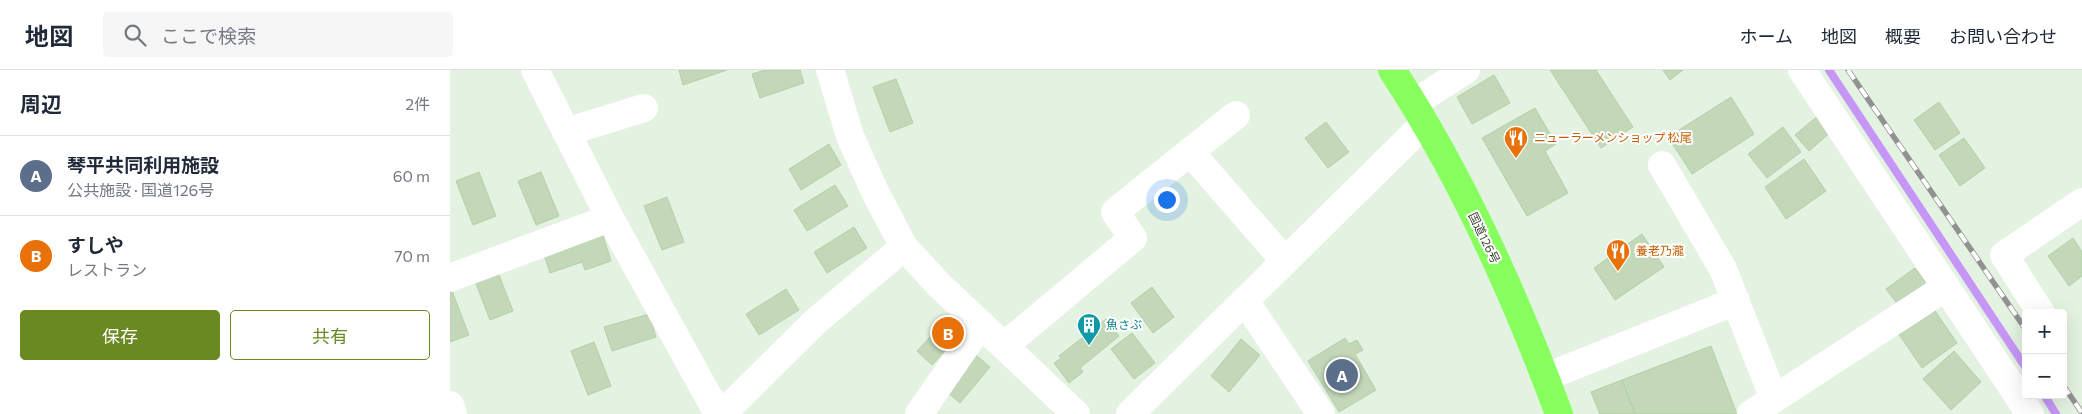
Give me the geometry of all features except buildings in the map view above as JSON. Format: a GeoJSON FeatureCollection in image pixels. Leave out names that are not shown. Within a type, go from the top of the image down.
{"type":"FeatureCollection","features":[{"type":"Feature","properties":{"kind":"highway","name":"国道126号"},"geometry":{"type":"LineString","coordinates":[[1392,70],[1419,113],[1492,252],[1546,377],[1559,414]]}},
{"type":"Feature","properties":{"kind":"street"},"geometry":{"type":"LineString","coordinates":[[535,70],[610,218],[718,414]]}},
{"type":"Feature","properties":{"kind":"street"},"geometry":{"type":"LineString","coordinates":[[830,70],[850,136],[875,192],[904,247],[939,286],[1076,414]]}},
{"type":"Feature","properties":{"kind":"street"},"geometry":{"type":"LineString","coordinates":[[1130,414],[1285,261],[1419,113],[1466,70]]}},
{"type":"Feature","properties":{"kind":"street"},"geometry":{"type":"LineString","coordinates":[[1802,70],[2030,414]]}},
{"type":"Feature","properties":{"kind":"street"},"geometry":{"type":"LineString","coordinates":[[566,132],[644,108]]}},
{"type":"Feature","properties":{"kind":"street"},"geometry":{"type":"LineString","coordinates":[[1004,346],[1134,238],[1115,212],[1236,115]]}},
{"type":"Feature","properties":{"kind":"street"},"geometry":{"type":"LineString","coordinates":[[1190,152],[1285,261]]}},
{"type":"Feature","properties":{"kind":"street"},"geometry":{"type":"LineString","coordinates":[[1662,165],[1723,269],[1774,399]]}},
{"type":"Feature","properties":{"kind":"street"},"geometry":{"type":"LineString","coordinates":[[2038,309],[2004,255],[2082,202]]}},
{"type":"Feature","properties":{"kind":"street"},"geometry":{"type":"LineString","coordinates":[[450,278],[610,218]]}},
{"type":"Feature","properties":{"kind":"street"},"geometry":{"type":"LineString","coordinates":[[722,414],[816,321],[904,247]]}},
{"type":"Feature","properties":{"kind":"street"},"geometry":{"type":"LineString","coordinates":[[1751,414],[1946,287]]}},
{"type":"Feature","properties":{"kind":"street"},"geometry":{"type":"LineString","coordinates":[[1245,301],[1321,414]]}},
{"type":"Feature","properties":{"kind":"street"},"geometry":{"type":"LineString","coordinates":[[1546,377],[1736,301]]}},
{"type":"Feature","properties":{"kind":"street"},"geometry":{"type":"LineString","coordinates":[[919,414],[981,324]]}},
{"type":"Feature","properties":{"kind":"street"},"geometry":{"type":"LineString","coordinates":[[450,405],[453,414]]}},
{"type":"Feature","properties":{"kind":"waterway"},"geometry":{"type":"LineString","coordinates":[[1829,70],[2022,362]]}},
{"type":"Feature","properties":{"kind":"waterway"},"geometry":{"type":"LineString","coordinates":[[2047,399],[2056,414]]}},
{"type":"Feature","properties":{"kind":"railway"},"geometry":{"type":"LineString","coordinates":[[1848,70],[2022,324]]}},
{"type":"Feature","properties":{"kind":"railway"},"geometry":{"type":"LineString","coordinates":[[2067,391],[2082,413]]}},
{"type":"Feature","properties":{"kind":"place","name":"ニューラーメンショップ 松尾"},"geometry":{"type":"Point","coordinates":[1516,159]}},
{"type":"Feature","properties":{"kind":"place","name":"養老乃瀧"},"geometry":{"type":"Point","coordinates":[1618,272]}},
{"type":"Feature","properties":{"kind":"place","name":"すしや"},"geometry":{"type":"Point","coordinates":[948,333]}},
{"type":"Feature","properties":{"kind":"place","name":"魚さぶ"},"geometry":{"type":"Point","coordinates":[1089,346]}},
{"type":"Feature","properties":{"kind":"place","name":"琴平共同利用施設"},"geometry":{"type":"Point","coordinates":[1342,375]}}]}
